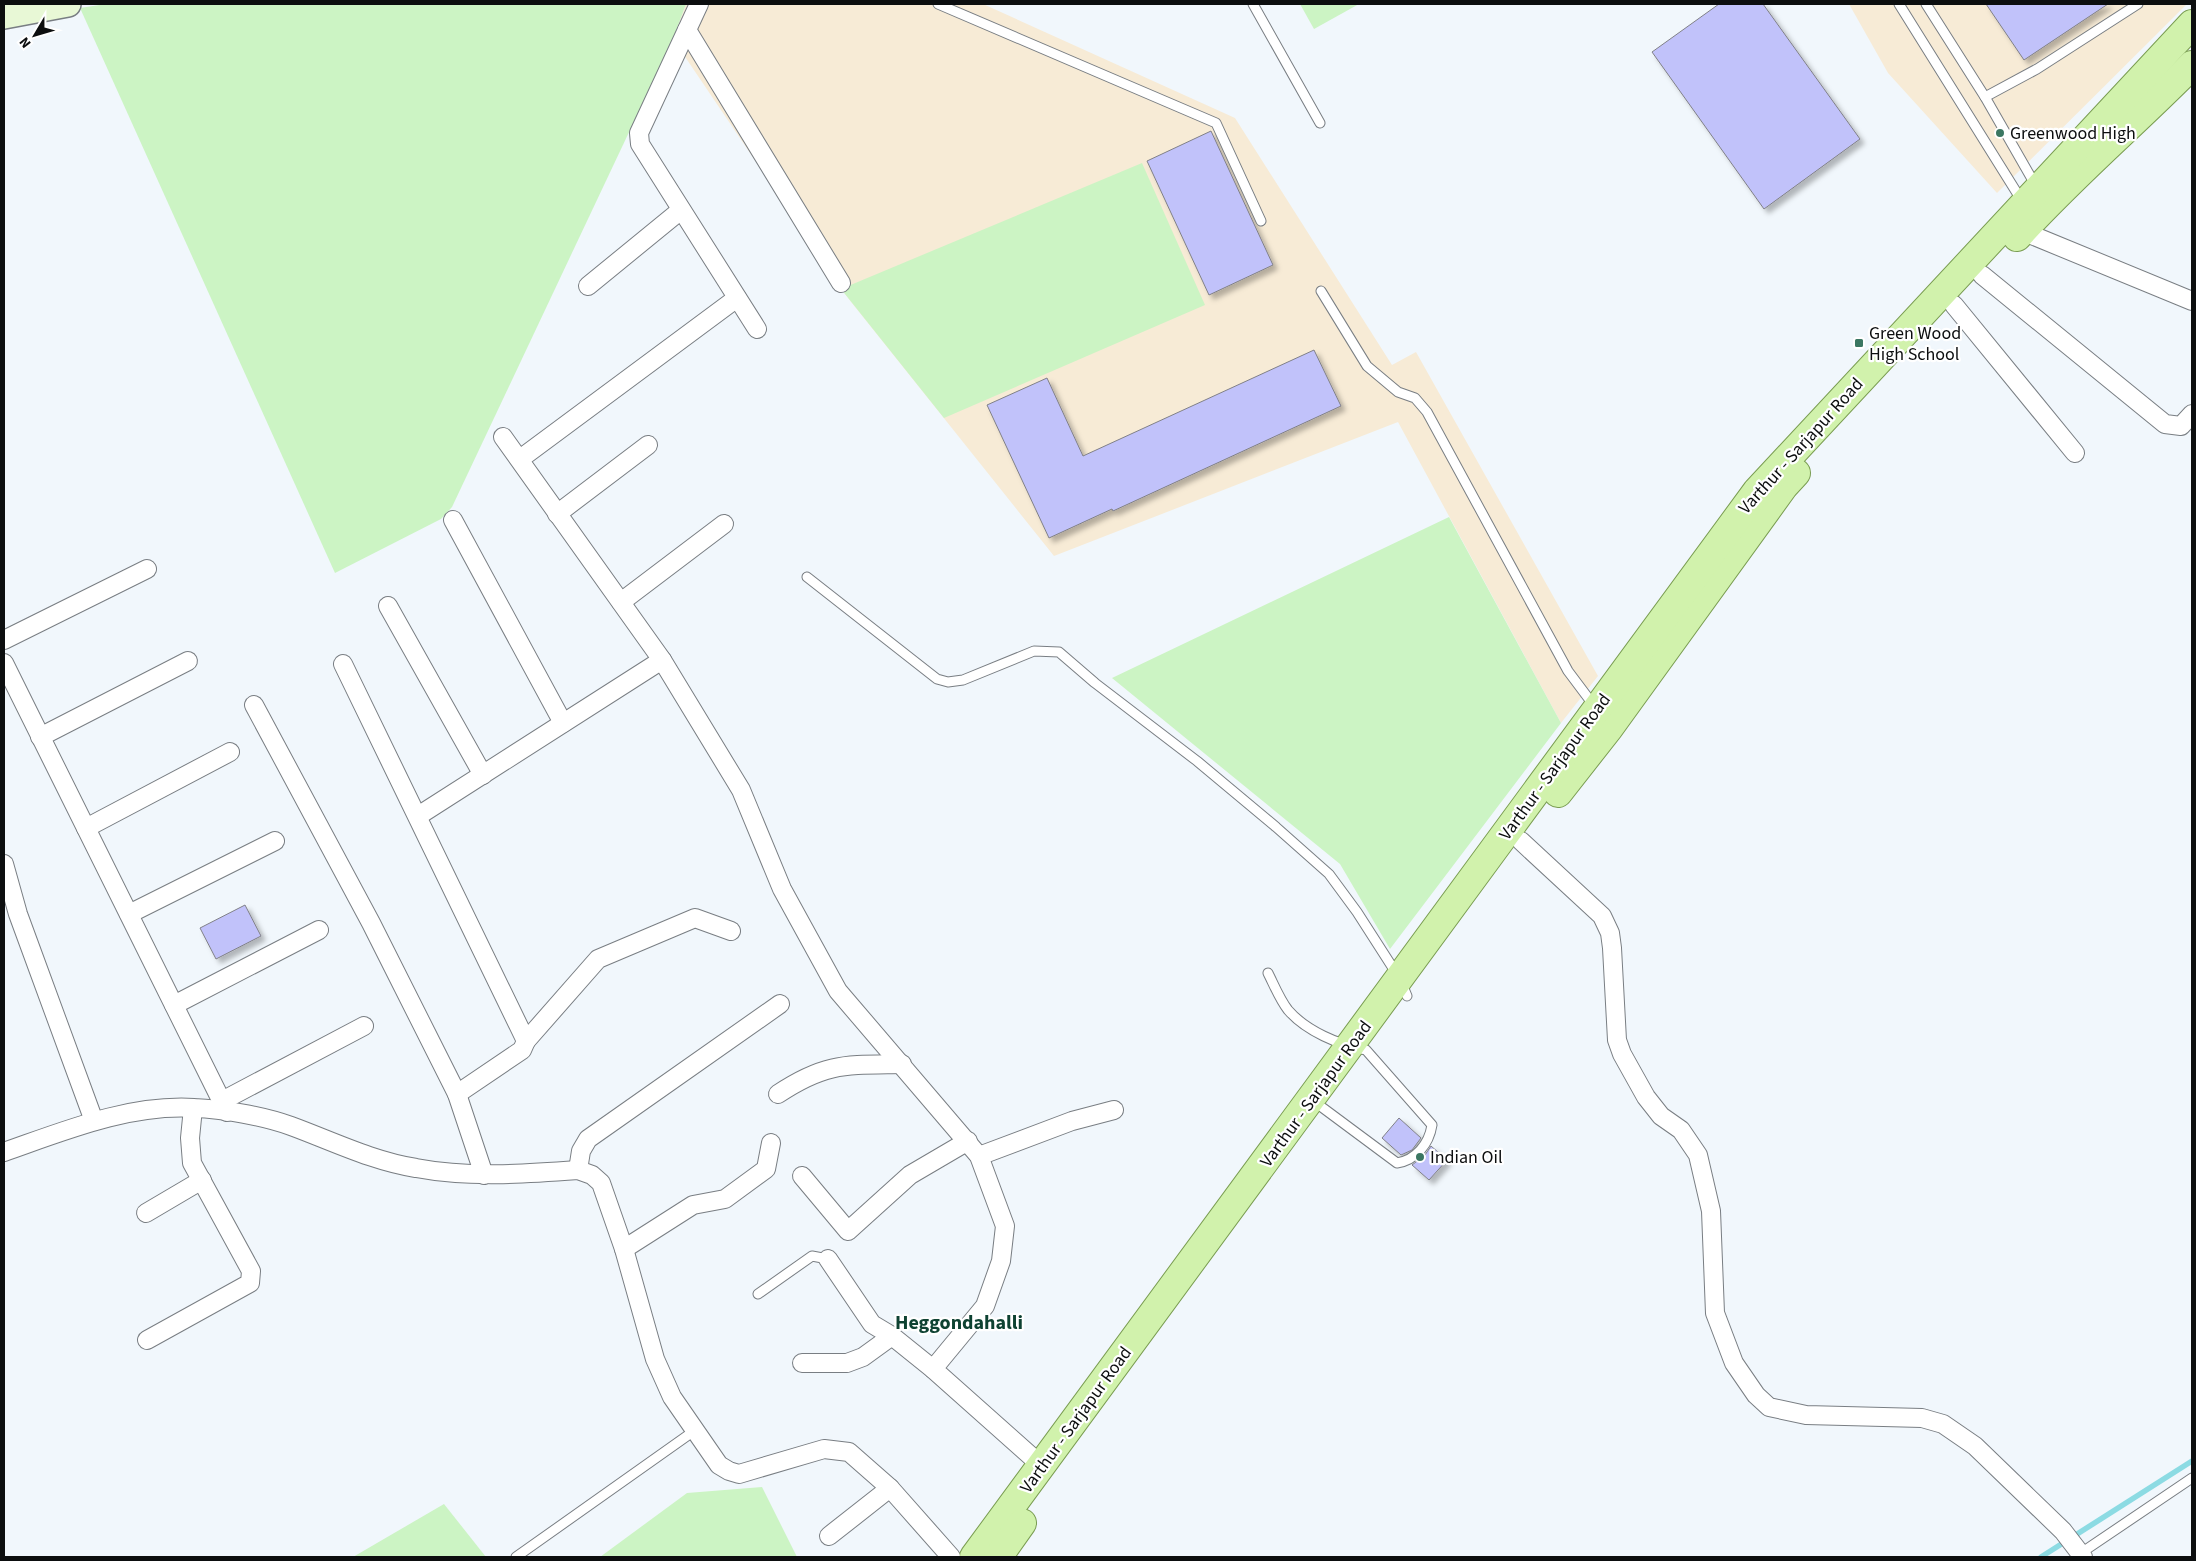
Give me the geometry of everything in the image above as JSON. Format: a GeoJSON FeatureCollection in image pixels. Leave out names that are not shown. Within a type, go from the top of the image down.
{"type":"FeatureCollection","features":[{"type":"Feature","properties":{"kind":"main road","name":"Varthur - Sarjapur Road"},"geometry":{"type":"LineString","coordinates":[[1403,988],[1521,841],[1757,491],[2192,24]]}},
{"type":"Feature","properties":{"kind":"main road","name":"Varthur - Sarjapur Road"},"geometry":{"type":"LineString","coordinates":[[974,1557],[1358,1049],[1603,719],[1784,486],[2066,184],[2156,102],[2192,65]]}},
{"type":"Feature","properties":{"kind":"main road","name":"Varthur - Sarjapur Road"},"geometry":{"type":"LineString","coordinates":[[998,1557],[1064,1462],[1324,1108],[1358,1049]]}},
{"type":"Feature","properties":{"kind":"street"},"geometry":{"type":"LineString","coordinates":[[4,16],[68,4]]}},
{"type":"Feature","properties":{"kind":"street"},"geometry":{"type":"LineString","coordinates":[[699,4],[639,133],[644,152],[757,329]]}},
{"type":"Feature","properties":{"kind":"street"},"geometry":{"type":"LineString","coordinates":[[687,30],[841,283]]}},
{"type":"Feature","properties":{"kind":"street"},"geometry":{"type":"LineString","coordinates":[[588,286],[681,210]]}},
{"type":"Feature","properties":{"kind":"street"},"geometry":{"type":"LineString","coordinates":[[2022,231],[2192,301]]}},
{"type":"Feature","properties":{"kind":"street"},"geometry":{"type":"LineString","coordinates":[[1982,274],[2165,424],[2180,426],[2192,414]]}},
{"type":"Feature","properties":{"kind":"street"},"geometry":{"type":"LineString","coordinates":[[520,459],[737,298]]}},
{"type":"Feature","properties":{"kind":"street"},"geometry":{"type":"LineString","coordinates":[[1954,305],[2075,453]]}},
{"type":"Feature","properties":{"kind":"street"},"geometry":{"type":"LineString","coordinates":[[503,437],[662,660],[741,790],[782,889],[838,991],[979,1156],[1005,1226],[1001,1261],[985,1306],[933,1369]]}},
{"type":"Feature","properties":{"kind":"street"},"geometry":{"type":"LineString","coordinates":[[557,514],[648,445]]}},
{"type":"Feature","properties":{"kind":"street"},"geometry":{"type":"LineString","coordinates":[[453,520],[563,723]]}},
{"type":"Feature","properties":{"kind":"street"},"geometry":{"type":"LineString","coordinates":[[621,602],[724,524]]}},
{"type":"Feature","properties":{"kind":"street"},"geometry":{"type":"LineString","coordinates":[[4,640],[147,569]]}},
{"type":"Feature","properties":{"kind":"street"},"geometry":{"type":"LineString","coordinates":[[388,606],[482,775]]}},
{"type":"Feature","properties":{"kind":"street"},"geometry":{"type":"LineString","coordinates":[[418,816],[662,660]]}},
{"type":"Feature","properties":{"kind":"street"},"geometry":{"type":"LineString","coordinates":[[40,737],[188,662]]}},
{"type":"Feature","properties":{"kind":"street"},"geometry":{"type":"LineString","coordinates":[[4,663],[225,1106]]}},
{"type":"Feature","properties":{"kind":"street"},"geometry":{"type":"LineString","coordinates":[[343,664],[526,1041]]}},
{"type":"Feature","properties":{"kind":"street"},"geometry":{"type":"LineString","coordinates":[[254,704],[371,922],[457,1094],[484,1175]]}},
{"type":"Feature","properties":{"kind":"street"},"geometry":{"type":"LineString","coordinates":[[86,828],[230,752]]}},
{"type":"Feature","properties":{"kind":"street"},"geometry":{"type":"LineString","coordinates":[[129,914],[275,841]]}},
{"type":"Feature","properties":{"kind":"street"},"geometry":{"type":"LineString","coordinates":[[1521,841],[1602,916],[1610,932],[1617,1040],[1622,1054],[1646,1097],[1661,1116],[1681,1130],[1698,1155],[1711,1211],[1715,1313],[1734,1363],[1756,1395],[1769,1407],[1806,1416],[1922,1418],[1943,1424],[1975,1446],[2063,1531],[2082,1555]]}},
{"type":"Feature","properties":{"kind":"street"},"geometry":{"type":"LineString","coordinates":[[4,864],[18,914],[94,1121]]}},
{"type":"Feature","properties":{"kind":"street"},"geometry":{"type":"LineString","coordinates":[[457,1094],[522,1050],[526,1041],[598,959],[695,918],[731,931]]}},
{"type":"Feature","properties":{"kind":"street"},"geometry":{"type":"LineString","coordinates":[[174,1006],[319,930]]}},
{"type":"Feature","properties":{"kind":"street"},"geometry":{"type":"LineString","coordinates":[[578,1170],[581,1151],[588,1139],[780,1004]]}},
{"type":"Feature","properties":{"kind":"street"},"geometry":{"type":"LineString","coordinates":[[225,1106],[364,1026]]}},
{"type":"Feature","properties":{"kind":"street"},"geometry":{"type":"LineString","coordinates":[[778,1094],[814,1072],[841,1065],[902,1064]]}},
{"type":"Feature","properties":{"kind":"street"},"geometry":{"type":"LineString","coordinates":[[4,1152],[94,1121],[128,1114],[225,1106],[288,1125],[358,1153],[416,1168],[484,1175],[578,1170],[592,1174],[600,1183],[624,1249],[655,1359],[672,1398],[719,1465],[729,1471],[740,1474],[824,1449],[849,1452],[890,1488],[951,1557]]}},
{"type":"Feature","properties":{"kind":"street"},"geometry":{"type":"LineString","coordinates":[[147,1340],[250,1283],[251,1271],[192,1163],[190,1138],[193,1108]]}},
{"type":"Feature","properties":{"kind":"street"},"geometry":{"type":"LineString","coordinates":[[979,1156],[1072,1121],[1114,1110]]}},
{"type":"Feature","properties":{"kind":"street"},"geometry":{"type":"LineString","coordinates":[[802,1176],[848,1231],[910,1175],[968,1141]]}},
{"type":"Feature","properties":{"kind":"street"},"geometry":{"type":"LineString","coordinates":[[624,1249],[693,1205],[725,1199],[766,1169],[771,1143]]}},
{"type":"Feature","properties":{"kind":"street"},"geometry":{"type":"LineString","coordinates":[[146,1213],[202,1180]]}},
{"type":"Feature","properties":{"kind":"street"},"geometry":{"type":"LineString","coordinates":[[828,1259],[872,1324],[892,1336],[933,1369],[1042,1466]]}},
{"type":"Feature","properties":{"kind":"street"},"geometry":{"type":"LineString","coordinates":[[802,1363],[847,1363],[863,1357],[892,1336]]}},
{"type":"Feature","properties":{"kind":"street"},"geometry":{"type":"LineString","coordinates":[[829,1536],[890,1488]]}},
{"type":"Feature","properties":{"kind":"lane"},"geometry":{"type":"LineString","coordinates":[[938,4],[1216,123],[1261,221]]}},
{"type":"Feature","properties":{"kind":"lane"},"geometry":{"type":"LineString","coordinates":[[1253,4],[1320,124]]}},
{"type":"Feature","properties":{"kind":"lane"},"geometry":{"type":"LineString","coordinates":[[1899,4],[1969,113],[2030,196]]}},
{"type":"Feature","properties":{"kind":"lane"},"geometry":{"type":"LineString","coordinates":[[1926,4],[1985,98],[2030,196]]}},
{"type":"Feature","properties":{"kind":"lane"},"geometry":{"type":"LineString","coordinates":[[1985,98],[2037,69],[2138,4]]}},
{"type":"Feature","properties":{"kind":"lane"},"geometry":{"type":"LineString","coordinates":[[1321,291],[1367,366],[1398,392],[1415,398],[1427,412],[1568,671],[1603,719]]}},
{"type":"Feature","properties":{"kind":"lane"},"geometry":{"type":"LineString","coordinates":[[807,577],[937,678],[948,682],[963,680],[1034,651],[1060,652],[1095,683],[1254,809],[1329,874],[1357,912],[1403,988]]}},
{"type":"Feature","properties":{"kind":"lane"},"geometry":{"type":"LineString","coordinates":[[1268,973],[1287,1009],[1302,1024],[1358,1049],[1432,1125],[1430,1137],[1423,1148],[1408,1161],[1397,1163],[1324,1108]]}},
{"type":"Feature","properties":{"kind":"lane"},"geometry":{"type":"LineString","coordinates":[[758,1294],[812,1256],[828,1259]]}},
{"type":"Feature","properties":{"kind":"lane"},"geometry":{"type":"LineString","coordinates":[[516,1557],[694,1430]]}},
{"type":"Feature","properties":{"kind":"lane"},"geometry":{"type":"LineString","coordinates":[[2082,1555],[2192,1478]]}},
{"type":"Feature","properties":{"kind":"shaded area"},"geometry":{"type":"Polygon","coordinates":[[[686,4],[983,4],[1235,118],[1392,365],[1416,352],[1598,676],[1561,723],[1398,422],[1054,556],[848,298],[673,39],[686,4]]]}},
{"type":"Feature","properties":{"kind":"shaded area","name":"Greenwood High"},"geometry":{"type":"Polygon","coordinates":[[[1849,4],[2187,4],[1997,193],[1888,73],[1849,4]]]}},
{"type":"Feature","properties":{"kind":"green space"},"geometry":{"type":"Polygon","coordinates":[[[106,4],[686,4],[673,39],[452,507],[441,519],[335,573],[80,8],[106,4]]]}},
{"type":"Feature","properties":{"kind":"green space"},"geometry":{"type":"Polygon","coordinates":[[[1300,4],[1359,4],[1314,29],[1300,4]]]}},
{"type":"Feature","properties":{"kind":"green space"},"geometry":{"type":"Polygon","coordinates":[[[1142,163],[1205,305],[944,418],[841,289],[1142,163]]]}},
{"type":"Feature","properties":{"kind":"green space"},"geometry":{"type":"Polygon","coordinates":[[[1449,517],[1561,723],[1390,949],[1340,864],[1112,678],[1449,517]]]}},
{"type":"Feature","properties":{"kind":"green space"},"geometry":{"type":"Polygon","coordinates":[[[762,1487],[797,1557],[600,1557],[687,1493],[762,1487]]]}},
{"type":"Feature","properties":{"kind":"green space"},"geometry":{"type":"Polygon","coordinates":[[[444,1504],[486,1557],[353,1557],[444,1504]]]}},
{"type":"Feature","properties":{"kind":"building"},"geometry":{"type":"Polygon","coordinates":[[[1719,4],[1763,4],[1860,139],[1764,209],[1652,52],[1719,4]]]}},
{"type":"Feature","properties":{"kind":"building"},"geometry":{"type":"Polygon","coordinates":[[[1986,4],[2108,4],[2024,60],[1986,4]]]}},
{"type":"Feature","properties":{"kind":"building"},"geometry":{"type":"Polygon","coordinates":[[[1211,131],[1273,265],[1209,295],[1147,161],[1211,131]]]}},
{"type":"Feature","properties":{"kind":"building"},"geometry":{"type":"Polygon","coordinates":[[[1314,350],[1341,406],[1113,511],[1112,509],[1049,538],[987,405],[1047,378],[1083,456],[1314,350]]]}},
{"type":"Feature","properties":{"kind":"building"},"geometry":{"type":"Polygon","coordinates":[[[245,905],[261,936],[216,959],[200,928],[245,905]]]}},
{"type":"Feature","properties":{"kind":"building"},"geometry":{"type":"Polygon","coordinates":[[[1399,1118],[1421,1138],[1412,1150],[1401,1155],[1382,1138],[1399,1118]]]}},
{"type":"Feature","properties":{"kind":"building"},"geometry":{"type":"Polygon","coordinates":[[[1431,1146],[1447,1160],[1429,1180],[1412,1165],[1425,1155],[1431,1146]]]}},
{"type":"Feature","properties":{"kind":"waterway"},"geometry":{"type":"LineString","coordinates":[[2041,1557],[2192,1461]]}},
{"type":"Feature","properties":{"kind":"place","name":"Greenwood High"},"geometry":{"type":"Point","coordinates":[2000,133]}},
{"type":"Feature","properties":{"kind":"place","name":"Green Wood High School"},"geometry":{"type":"Point","coordinates":[1859,343]}},
{"type":"Feature","properties":{"kind":"place","name":"Indian Oil"},"geometry":{"type":"Point","coordinates":[1420,1157]}},
{"type":"Feature","properties":{"kind":"district","name":"Heggondahalli"},"geometry":{"type":"Point","coordinates":[959,1323]}}]}
